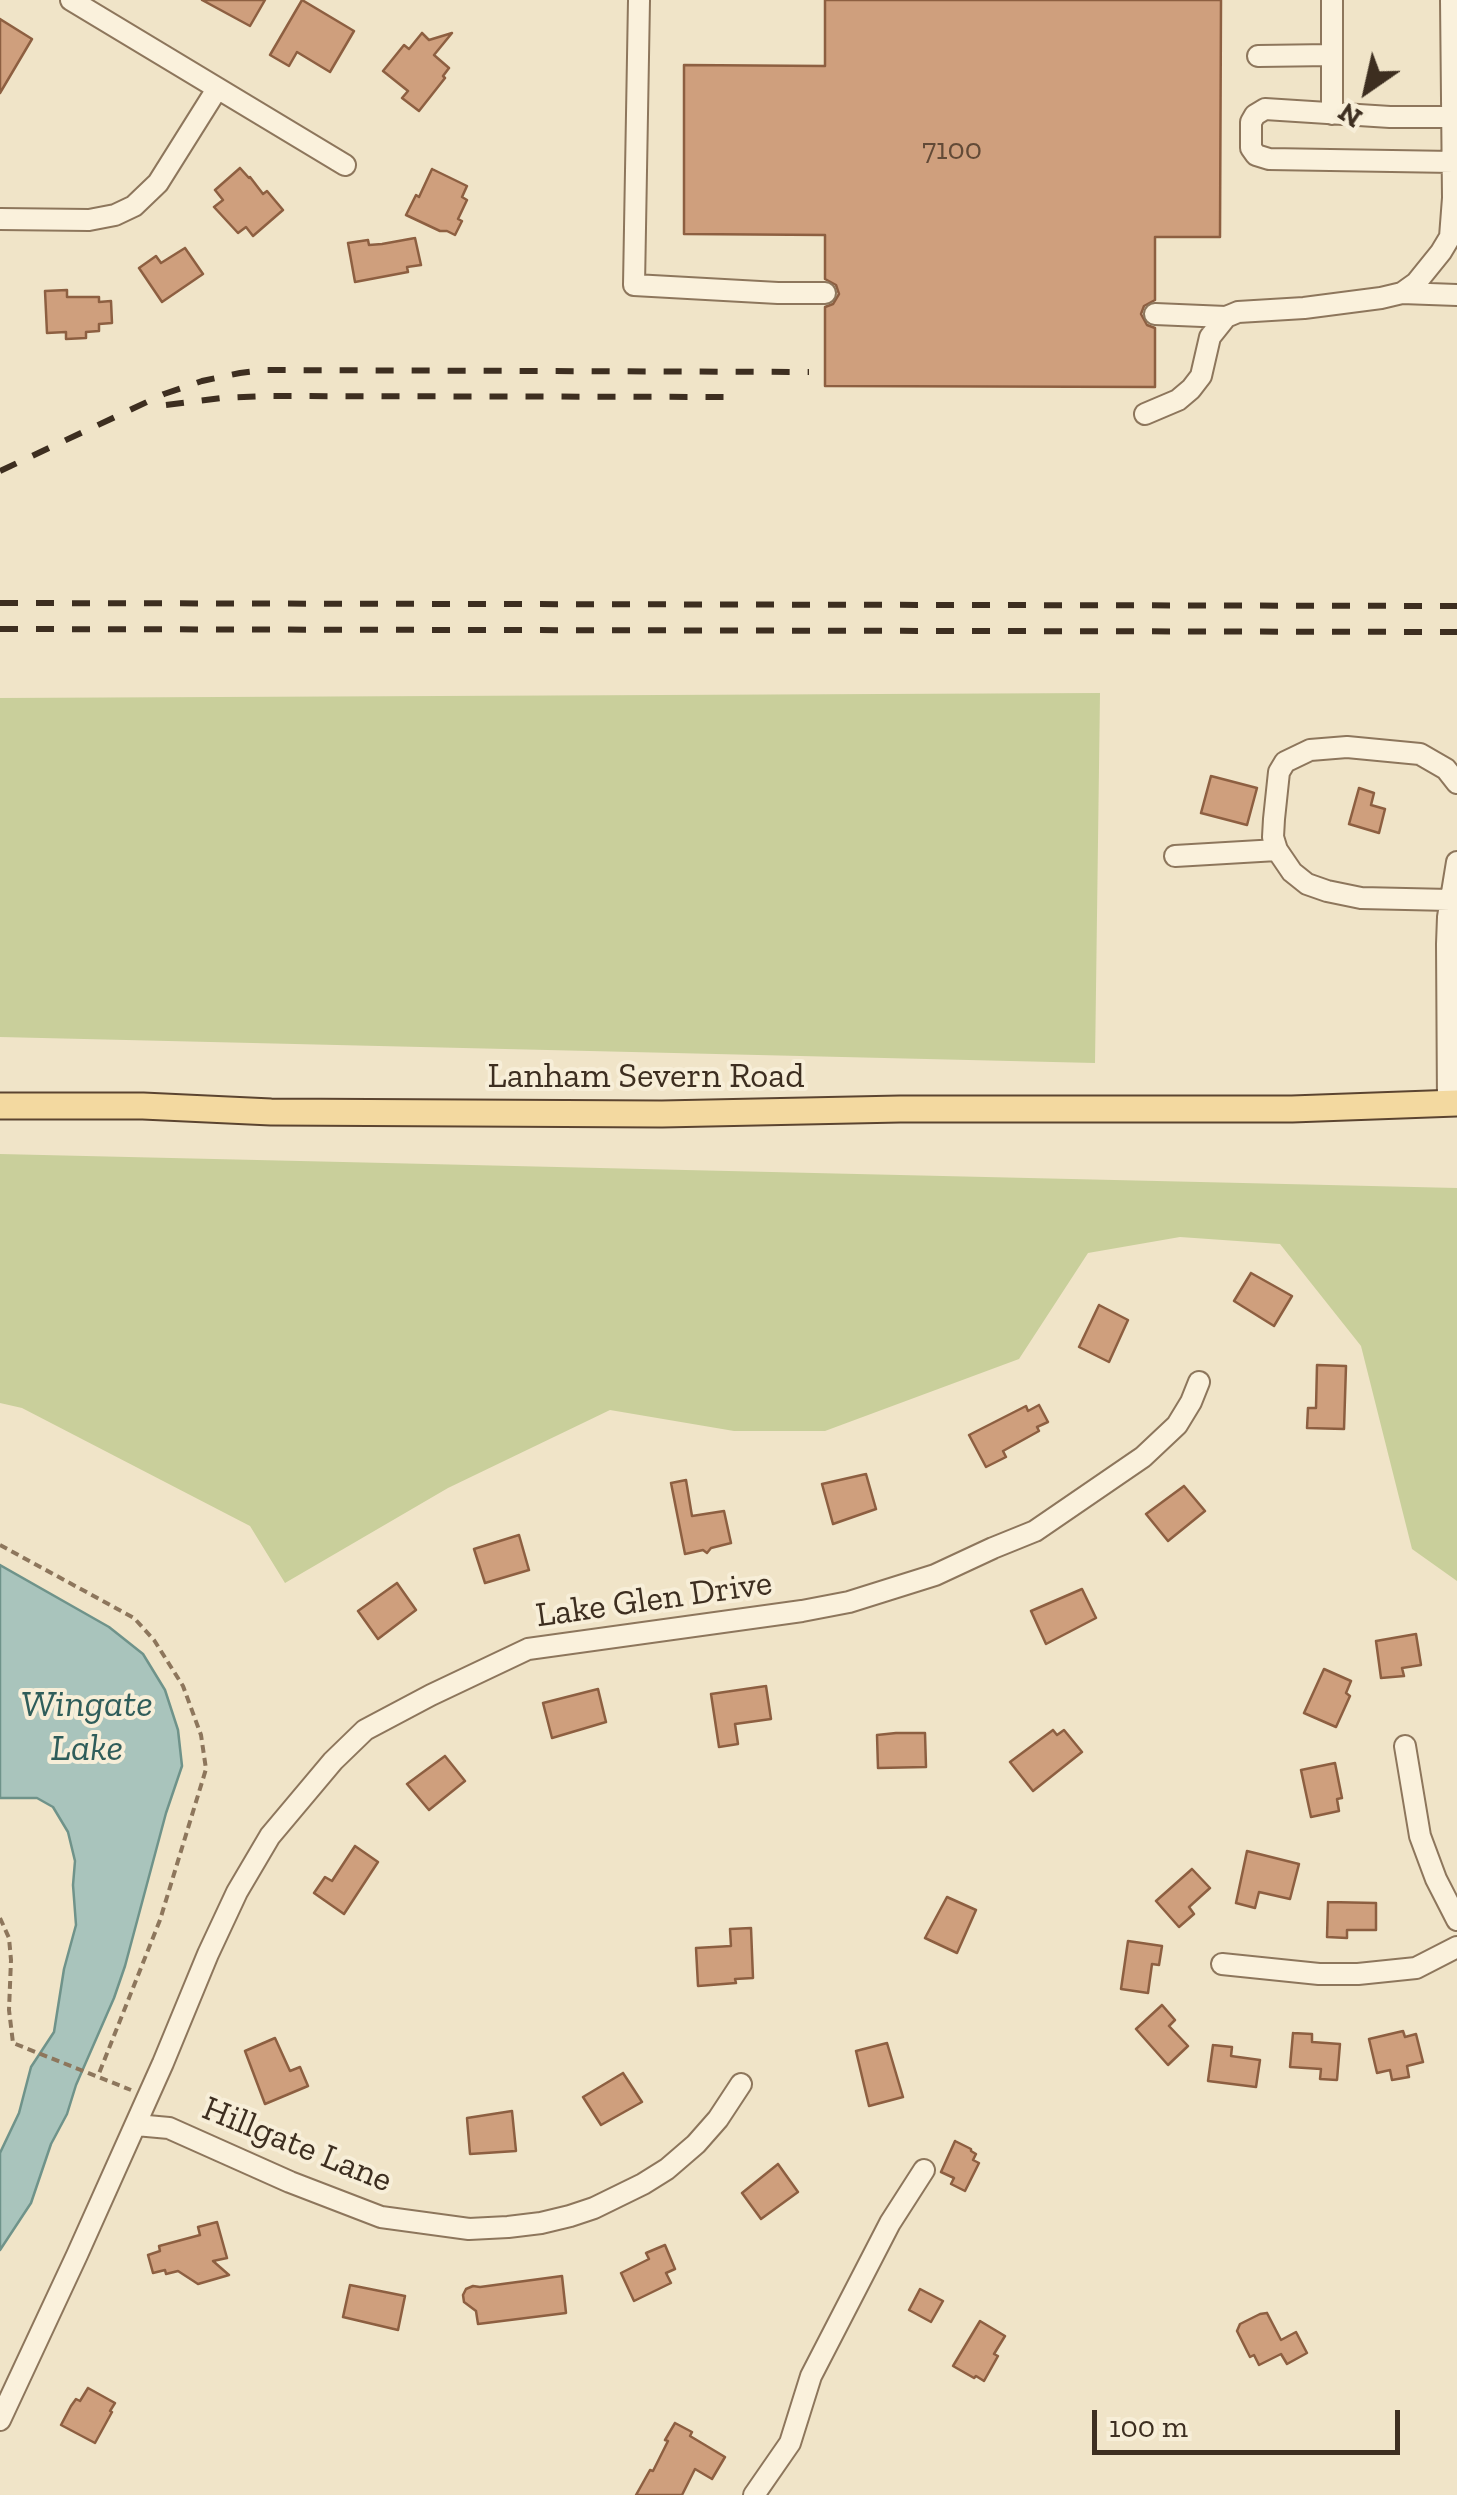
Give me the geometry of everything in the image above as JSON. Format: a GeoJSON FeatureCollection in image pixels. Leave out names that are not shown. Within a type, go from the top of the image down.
{"type":"FeatureCollection","features":[{"type":"Feature","properties":{"kind":"main road","name":"Lanham Severn Road"},"geometry":{"type":"LineString","coordinates":[[0,1106],[662,1114],[900,1109],[1454,1108]]}},
{"type":"Feature","properties":{"kind":"street"},"geometry":{"type":"LineString","coordinates":[[71,0],[345,165]]}},
{"type":"Feature","properties":{"kind":"street"},"geometry":{"type":"LineString","coordinates":[[640,0],[634,285],[824,293]]}},
{"type":"Feature","properties":{"kind":"street"},"geometry":{"type":"LineString","coordinates":[[1332,0],[1332,114]]}},
{"type":"Feature","properties":{"kind":"street"},"geometry":{"type":"LineString","coordinates":[[1402,293],[1431,266],[1450,236],[1451,0]]}},
{"type":"Feature","properties":{"kind":"street"},"geometry":{"type":"LineString","coordinates":[[1258,56],[1332,54]]}},
{"type":"Feature","properties":{"kind":"street"},"geometry":{"type":"LineString","coordinates":[[0,219],[89,220],[134,206],[158,183],[217,89]]}},
{"type":"Feature","properties":{"kind":"street"},"geometry":{"type":"LineString","coordinates":[[1451,117],[1265,110],[1251,122],[1251,148],[1256,155],[1269,160],[1452,162]]}},
{"type":"Feature","properties":{"kind":"street"},"geometry":{"type":"LineString","coordinates":[[1155,314],[1226,316],[1402,293],[1457,295]]}},
{"type":"Feature","properties":{"kind":"street"},"geometry":{"type":"LineString","coordinates":[[1145,414],[1178,400],[1202,376],[1210,337],[1226,316]]}},
{"type":"Feature","properties":{"kind":"street"},"geometry":{"type":"LineString","coordinates":[[1450,900],[1360,898],[1307,884],[1292,872],[1277,850],[1274,819],[1280,772],[1286,762],[1326,748],[1420,754],[1446,768],[1457,782]]}},
{"type":"Feature","properties":{"kind":"street"},"geometry":{"type":"LineString","coordinates":[[1175,856],[1277,850]]}},
{"type":"Feature","properties":{"kind":"street"},"geometry":{"type":"LineString","coordinates":[[1454,1108],[1448,944],[1457,862]]}},
{"type":"Feature","properties":{"kind":"street","name":"Lake Glen Drive"},"geometry":{"type":"LineString","coordinates":[[0,2420],[238,1892],[270,1836],[333,1760],[366,1730],[528,1649],[802,1611],[849,1602],[936,1575],[1035,1531],[1144,1457],[1177,1426],[1199,1382]]}},
{"type":"Feature","properties":{"kind":"street"},"geometry":{"type":"LineString","coordinates":[[1405,1746],[1420,1836],[1436,1880],[1457,1920]]}},
{"type":"Feature","properties":{"kind":"street"},"geometry":{"type":"LineString","coordinates":[[1222,1964],[1358,1974],[1416,1968],[1457,1948]]}},
{"type":"Feature","properties":{"kind":"street","name":"Hillgate Lane"},"geometry":{"type":"LineString","coordinates":[[136,2124],[170,2128],[290,2182],[381,2217],[469,2228],[508,2227],[570,2216],[643,2184],[696,2144],[741,2084]]}},
{"type":"Feature","properties":{"kind":"street"},"geometry":{"type":"LineString","coordinates":[[754,2495],[790,2443],[811,2376],[890,2223],[924,2170]]}},
{"type":"Feature","properties":{"kind":"path"},"geometry":{"type":"LineString","coordinates":[[0,1545],[134,1618],[154,1640],[183,1686],[201,1736],[206,1768],[200,1788],[160,1920],[98,2076]]}},
{"type":"Feature","properties":{"kind":"path"},"geometry":{"type":"LineString","coordinates":[[0,1918],[9,1938],[8,2010],[13,2042],[131,2090]]}},
{"type":"Feature","properties":{"kind":"green space"},"geometry":{"type":"Polygon","coordinates":[[[1100,693],[1095,1063],[0,1037],[0,698],[1100,693]]]}},
{"type":"Feature","properties":{"kind":"green space"},"geometry":{"type":"Polygon","coordinates":[[[0,1154],[1457,1188],[1457,1581],[1412,1549],[1361,1346],[1280,1244],[1180,1237],[1088,1253],[1019,1359],[825,1431],[734,1431],[610,1410],[448,1488],[285,1583],[250,1526],[22,1408],[0,1403],[0,1154]]]}},
{"type":"Feature","properties":{"kind":"water","name":"Wingate Lake"},"geometry":{"type":"Polygon","coordinates":[[[0,1565],[109,1627],[143,1654],[165,1690],[178,1730],[182,1766],[114,1998],[51,2144],[31,2203],[0,2250],[0,2153],[19,2113],[31,2067],[54,2032],[76,1925],[75,1861],[68,1832],[53,1807],[37,1798],[0,1798],[0,1565]]]}},
{"type":"Feature","properties":{"kind":"building"},"geometry":{"type":"Polygon","coordinates":[[[202,0],[265,0],[250,26],[202,0]]]}},
{"type":"Feature","properties":{"kind":"building"},"geometry":{"type":"Polygon","coordinates":[[[302,0],[354,31],[330,72],[297,52],[289,66],[270,55],[302,0]]]}},
{"type":"Feature","properties":{"kind":"building"},"geometry":{"type":"Polygon","coordinates":[[[825,0],[1221,0],[1220,237],[1155,237],[1155,300],[1144,306],[1141,314],[1147,325],[1155,328],[1155,387],[825,386],[825,307],[833,304],[839,294],[836,285],[825,279],[825,235],[684,234],[684,65],[825,66],[825,0]]]}},
{"type":"Feature","properties":{"kind":"building"},"geometry":{"type":"Polygon","coordinates":[[[0,19],[32,39],[0,93],[0,19]]]}},
{"type":"Feature","properties":{"kind":"building"},"geometry":{"type":"Polygon","coordinates":[[[422,33],[429,40],[452,33],[434,55],[449,68],[445,78],[419,111],[402,98],[408,91],[383,71],[404,45],[409,49],[422,33]]]}},
{"type":"Feature","properties":{"kind":"building"},"geometry":{"type":"Polygon","coordinates":[[[240,168],[283,210],[253,236],[246,227],[238,233],[214,207],[223,200],[215,190],[240,168]]]}},
{"type":"Feature","properties":{"kind":"building"},"geometry":{"type":"Polygon","coordinates":[[[432,169],[467,186],[462,197],[467,200],[458,219],[462,221],[455,235],[406,215],[432,169]]]}},
{"type":"Feature","properties":{"kind":"building"},"geometry":{"type":"Polygon","coordinates":[[[415,238],[421,265],[407,267],[408,272],[355,282],[348,243],[368,240],[369,245],[415,238]]]}},
{"type":"Feature","properties":{"kind":"building"},"geometry":{"type":"Polygon","coordinates":[[[185,248],[203,274],[162,302],[139,268],[156,256],[161,263],[185,248]]]}},
{"type":"Feature","properties":{"kind":"building"},"geometry":{"type":"Polygon","coordinates":[[[67,290],[67,297],[111,301],[112,323],[99,324],[99,331],[86,332],[86,338],[66,339],[66,332],[47,333],[45,291],[67,290]]]}},
{"type":"Feature","properties":{"kind":"building"},"geometry":{"type":"Polygon","coordinates":[[[1211,776],[1257,788],[1247,825],[1201,813],[1211,776]]]}},
{"type":"Feature","properties":{"kind":"building"},"geometry":{"type":"Polygon","coordinates":[[[1359,788],[1374,793],[1371,805],[1385,809],[1379,833],[1349,824],[1359,788]]]}},
{"type":"Feature","properties":{"kind":"building"},"geometry":{"type":"Polygon","coordinates":[[[1251,1273],[1292,1296],[1274,1326],[1234,1301],[1251,1273]]]}},
{"type":"Feature","properties":{"kind":"building"},"geometry":{"type":"Polygon","coordinates":[[[1099,1305],[1128,1320],[1109,1362],[1079,1347],[1099,1305]]]}},
{"type":"Feature","properties":{"kind":"building"},"geometry":{"type":"Polygon","coordinates":[[[1317,1365],[1346,1366],[1344,1429],[1307,1428],[1308,1408],[1316,1408],[1317,1365]]]}},
{"type":"Feature","properties":{"kind":"building"},"geometry":{"type":"Polygon","coordinates":[[[1039,1405],[1048,1422],[1003,1451],[1006,1457],[986,1467],[969,1435],[1026,1406],[1028,1411],[1039,1405]]]}},
{"type":"Feature","properties":{"kind":"building"},"geometry":{"type":"Polygon","coordinates":[[[866,1474],[876,1509],[833,1524],[822,1484],[866,1474]]]}},
{"type":"Feature","properties":{"kind":"building"},"geometry":{"type":"Polygon","coordinates":[[[686,1480],[692,1516],[724,1511],[731,1543],[711,1548],[707,1553],[703,1550],[685,1554],[671,1483],[686,1480]]]}},
{"type":"Feature","properties":{"kind":"building"},"geometry":{"type":"Polygon","coordinates":[[[1184,1486],[1205,1511],[1168,1541],[1146,1514],[1184,1486]]]}},
{"type":"Feature","properties":{"kind":"building"},"geometry":{"type":"Polygon","coordinates":[[[519,1535],[529,1570],[485,1583],[474,1549],[519,1535]]]}},
{"type":"Feature","properties":{"kind":"building"},"geometry":{"type":"Polygon","coordinates":[[[397,1583],[416,1610],[378,1639],[358,1611],[397,1583]]]}},
{"type":"Feature","properties":{"kind":"building"},"geometry":{"type":"Polygon","coordinates":[[[1082,1589],[1096,1618],[1046,1644],[1031,1611],[1082,1589]]]}},
{"type":"Feature","properties":{"kind":"building"},"geometry":{"type":"Polygon","coordinates":[[[1416,1634],[1421,1665],[1402,1668],[1404,1676],[1381,1678],[1376,1641],[1416,1634]]]}},
{"type":"Feature","properties":{"kind":"building"},"geometry":{"type":"Polygon","coordinates":[[[1324,1669],[1351,1681],[1346,1693],[1350,1696],[1336,1727],[1304,1713],[1324,1669]]]}},
{"type":"Feature","properties":{"kind":"building"},"geometry":{"type":"Polygon","coordinates":[[[766,1686],[771,1719],[735,1724],[738,1744],[719,1747],[711,1694],[766,1686]]]}},
{"type":"Feature","properties":{"kind":"building"},"geometry":{"type":"Polygon","coordinates":[[[598,1689],[606,1722],[552,1738],[543,1703],[598,1689]]]}},
{"type":"Feature","properties":{"kind":"building"},"geometry":{"type":"Polygon","coordinates":[[[1053,1730],[1057,1735],[1064,1730],[1082,1752],[1033,1791],[1010,1762],[1053,1730]]]}},
{"type":"Feature","properties":{"kind":"building"},"geometry":{"type":"Polygon","coordinates":[[[925,1733],[926,1767],[878,1768],[877,1735],[925,1733]]]}},
{"type":"Feature","properties":{"kind":"building"},"geometry":{"type":"Polygon","coordinates":[[[445,1756],[465,1781],[429,1810],[407,1784],[445,1756]]]}},
{"type":"Feature","properties":{"kind":"building"},"geometry":{"type":"Polygon","coordinates":[[[1335,1763],[1342,1798],[1337,1799],[1339,1811],[1311,1817],[1301,1770],[1335,1763]]]}},
{"type":"Feature","properties":{"kind":"building"},"geometry":{"type":"Polygon","coordinates":[[[355,1846],[378,1862],[344,1914],[314,1893],[325,1877],[332,1881],[355,1846]]]}},
{"type":"Feature","properties":{"kind":"building"},"geometry":{"type":"Polygon","coordinates":[[[1247,1851],[1299,1864],[1290,1899],[1259,1892],[1255,1908],[1236,1903],[1247,1851]]]}},
{"type":"Feature","properties":{"kind":"building"},"geometry":{"type":"Polygon","coordinates":[[[1192,1869],[1210,1888],[1189,1907],[1194,1914],[1179,1927],[1156,1901],[1192,1869]]]}},
{"type":"Feature","properties":{"kind":"building"},"geometry":{"type":"Polygon","coordinates":[[[947,1897],[976,1910],[957,1953],[925,1938],[947,1897]]]}},
{"type":"Feature","properties":{"kind":"building"},"geometry":{"type":"Polygon","coordinates":[[[1328,1902],[1376,1903],[1376,1930],[1347,1930],[1347,1938],[1327,1937],[1328,1902]]]}},
{"type":"Feature","properties":{"kind":"building"},"geometry":{"type":"Polygon","coordinates":[[[751,1928],[753,1978],[698,1986],[696,1948],[731,1946],[730,1929],[751,1928]]]}},
{"type":"Feature","properties":{"kind":"building"},"geometry":{"type":"Polygon","coordinates":[[[1128,1941],[1162,1946],[1159,1965],[1152,1964],[1148,1993],[1121,1989],[1128,1941]]]}},
{"type":"Feature","properties":{"kind":"building"},"geometry":{"type":"Polygon","coordinates":[[[1162,2005],[1175,2020],[1169,2026],[1188,2046],[1168,2065],[1136,2029],[1162,2005]]]}},
{"type":"Feature","properties":{"kind":"building"},"geometry":{"type":"Polygon","coordinates":[[[1403,2031],[1405,2037],[1416,2034],[1423,2062],[1407,2066],[1409,2077],[1392,2080],[1390,2070],[1377,2073],[1369,2039],[1403,2031]]]}},
{"type":"Feature","properties":{"kind":"building"},"geometry":{"type":"Polygon","coordinates":[[[1293,2033],[1312,2034],[1312,2042],[1340,2044],[1337,2080],[1320,2079],[1321,2069],[1290,2067],[1293,2033]]]}},
{"type":"Feature","properties":{"kind":"building"},"geometry":{"type":"Polygon","coordinates":[[[275,2038],[290,2071],[300,2067],[308,2086],[265,2104],[245,2051],[275,2038]]]}},
{"type":"Feature","properties":{"kind":"building"},"geometry":{"type":"Polygon","coordinates":[[[887,2043],[903,2097],[869,2106],[856,2051],[887,2043]]]}},
{"type":"Feature","properties":{"kind":"building"},"geometry":{"type":"Polygon","coordinates":[[[1213,2045],[1232,2047],[1231,2056],[1260,2060],[1256,2087],[1208,2081],[1213,2045]]]}},
{"type":"Feature","properties":{"kind":"building"},"geometry":{"type":"Polygon","coordinates":[[[623,2073],[642,2102],[601,2125],[583,2097],[623,2073]]]}},
{"type":"Feature","properties":{"kind":"building"},"geometry":{"type":"Polygon","coordinates":[[[512,2111],[516,2151],[470,2154],[467,2118],[512,2111]]]}},
{"type":"Feature","properties":{"kind":"building"},"geometry":{"type":"Polygon","coordinates":[[[955,2141],[971,2149],[976,2154],[973,2160],[979,2163],[965,2191],[951,2184],[954,2178],[941,2172],[955,2141]]]}},
{"type":"Feature","properties":{"kind":"building"},"geometry":{"type":"Polygon","coordinates":[[[778,2164],[798,2192],[761,2219],[742,2193],[778,2164]]]}},
{"type":"Feature","properties":{"kind":"building"},"geometry":{"type":"Polygon","coordinates":[[[217,2222],[227,2258],[213,2261],[229,2275],[198,2284],[178,2271],[153,2273],[148,2255],[160,2251],[159,2246],[200,2235],[198,2227],[217,2222]]]}},
{"type":"Feature","properties":{"kind":"building"},"geometry":{"type":"Polygon","coordinates":[[[665,2245],[675,2269],[666,2273],[671,2283],[634,2301],[621,2273],[649,2259],[646,2253],[665,2245]]]}},
{"type":"Feature","properties":{"kind":"building"},"geometry":{"type":"Polygon","coordinates":[[[562,2276],[566,2313],[478,2324],[476,2311],[464,2302],[466,2289],[473,2286],[562,2276]]]}},
{"type":"Feature","properties":{"kind":"building"},"geometry":{"type":"Polygon","coordinates":[[[350,2285],[405,2296],[398,2330],[343,2317],[350,2285]]]}},
{"type":"Feature","properties":{"kind":"building"},"geometry":{"type":"Polygon","coordinates":[[[920,2289],[943,2301],[931,2322],[909,2310],[920,2289]]]}},
{"type":"Feature","properties":{"kind":"building"},"geometry":{"type":"Polygon","coordinates":[[[1267,2313],[1281,2340],[1296,2332],[1307,2353],[1287,2364],[1281,2354],[1259,2365],[1254,2355],[1250,2357],[1237,2331],[1240,2324],[1267,2313]]]}},
{"type":"Feature","properties":{"kind":"building"},"geometry":{"type":"Polygon","coordinates":[[[980,2321],[1005,2336],[984,2381],[953,2366],[980,2321]]]}},
{"type":"Feature","properties":{"kind":"building"},"geometry":{"type":"Polygon","coordinates":[[[88,2388],[115,2403],[95,2443],[61,2425],[76,2399],[80,2401],[88,2388]]]}},
{"type":"Feature","properties":{"kind":"building"},"geometry":{"type":"Polygon","coordinates":[[[675,2423],[725,2457],[712,2479],[695,2469],[682,2495],[636,2495],[650,2470],[653,2471],[675,2423]]]}},
{"type":"Feature","properties":{"kind":"railway"},"geometry":{"type":"LineString","coordinates":[[0,471],[164,394],[240,373],[809,372]]}},
{"type":"Feature","properties":{"kind":"railway"},"geometry":{"type":"LineString","coordinates":[[166,405],[265,396],[740,397]]}},
{"type":"Feature","properties":{"kind":"railway"},"geometry":{"type":"LineString","coordinates":[[0,603],[1457,606]]}},
{"type":"Feature","properties":{"kind":"railway"},"geometry":{"type":"LineString","coordinates":[[0,629],[1457,632]]}}]}
